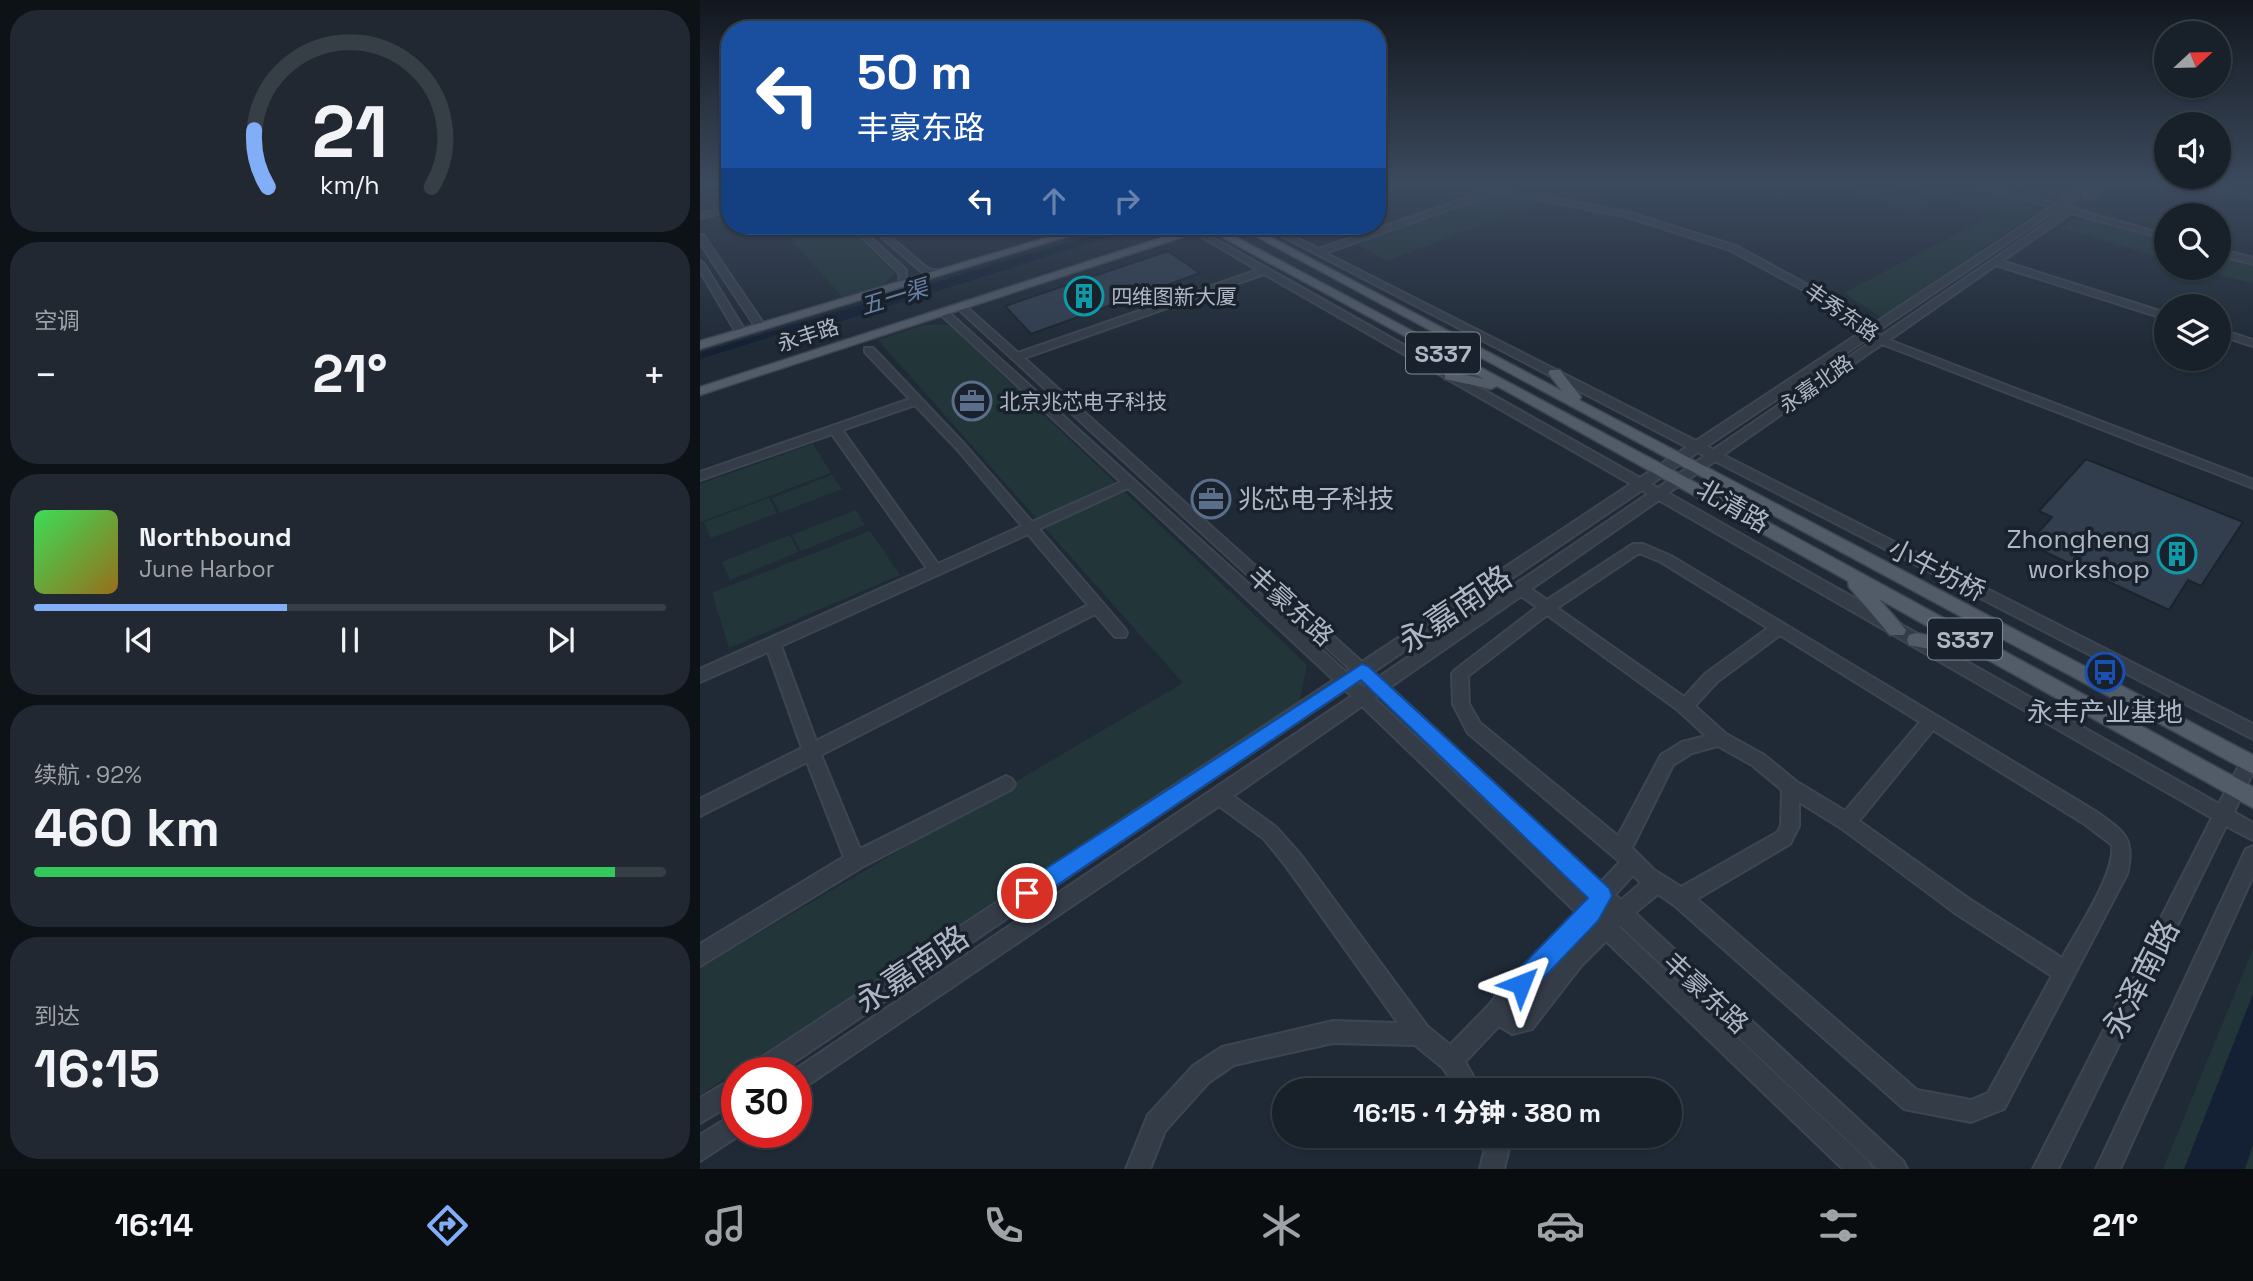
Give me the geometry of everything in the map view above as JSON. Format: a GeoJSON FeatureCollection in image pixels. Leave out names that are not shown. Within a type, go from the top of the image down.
{"type":"FeatureCollection","features":[{"type":"Feature","properties":{"kind":"main road","name":"永丰路"},"geometry":{"type":"LineString","coordinates":[[700,345],[1060,237]]}},
{"type":"Feature","properties":{"kind":"main road","name":"永丰路"},"geometry":{"type":"LineString","coordinates":[[700,391],[1165,237]]}},
{"type":"Feature","properties":{"kind":"main road","name":"北清路"},"geometry":{"type":"LineString","coordinates":[[1228,237],[1670,475],[2245,794]]}},
{"type":"Feature","properties":{"kind":"main road","name":"北清路"},"geometry":{"type":"LineString","coordinates":[[1262,237],[2251,761]]}},
{"type":"Feature","properties":{"kind":"main road"},"geometry":{"type":"LineString","coordinates":[[1258,253],[1269,272]]}},
{"type":"Feature","properties":{"kind":"main road"},"geometry":{"type":"LineString","coordinates":[[1303,258],[1356,272]]}},
{"type":"Feature","properties":{"kind":"main road"},"geometry":{"type":"LineString","coordinates":[[1555,373],[1580,405]]}},
{"type":"Feature","properties":{"kind":"main road"},"geometry":{"type":"LineString","coordinates":[[1450,376],[1513,390]]}},
{"type":"Feature","properties":{"kind":"main road"},"geometry":{"type":"LineString","coordinates":[[1846,573],[1897,630]]}},
{"type":"Feature","properties":{"kind":"main road"},"geometry":{"type":"LineString","coordinates":[[1916,640],[1991,653]]}},
{"type":"Feature","properties":{"kind":"street"},"geometry":{"type":"LineString","coordinates":[[700,237],[760,327]]}},
{"type":"Feature","properties":{"kind":"street"},"geometry":{"type":"LineString","coordinates":[[865,237],[903,272],[903,283]]}},
{"type":"Feature","properties":{"kind":"street"},"geometry":{"type":"LineString","coordinates":[[886,237],[926,271],[940,272]]}},
{"type":"Feature","properties":{"kind":"street","name":"北清路"},"geometry":{"type":"LineString","coordinates":[[1205,237],[2253,832]]}},
{"type":"Feature","properties":{"kind":"street","name":"北清路"},"geometry":{"type":"LineString","coordinates":[[1288,237],[1696,446]]}},
{"type":"Feature","properties":{"kind":"street"},"geometry":{"type":"LineString","coordinates":[[1319,252],[1364,237]]}},
{"type":"Feature","properties":{"kind":"street","name":"丰秀东路"},"geometry":{"type":"LineString","coordinates":[[1697,237],[1733,248],[1806,286],[1884,337],[2253,484]]}},
{"type":"Feature","properties":{"kind":"street","name":"永嘉北路"},"geometry":{"type":"LineString","coordinates":[[1670,475],[1679,458],[1696,446],[2020,237]]}},
{"type":"Feature","properties":{"kind":"street","name":"永嘉北路"},"geometry":{"type":"LineString","coordinates":[[1670,475],[1696,467],[2027,237]]}},
{"type":"Feature","properties":{"kind":"street"},"geometry":{"type":"LineString","coordinates":[[2231,253],[2253,259]]}},
{"type":"Feature","properties":{"kind":"street"},"geometry":{"type":"LineString","coordinates":[[1994,262],[2154,312]]}},
{"type":"Feature","properties":{"kind":"street"},"geometry":{"type":"LineString","coordinates":[[700,264],[741,332]]}},
{"type":"Feature","properties":{"kind":"street"},"geometry":{"type":"LineString","coordinates":[[1018,357],[1269,272]]}},
{"type":"Feature","properties":{"kind":"street","name":"丰豪东路"},"geometry":{"type":"LineString","coordinates":[[960,306],[1377,685],[1860,1169]]}},
{"type":"Feature","properties":{"kind":"street","name":"丰豪东路"},"geometry":{"type":"LineString","coordinates":[[942,311],[1362,696],[1895,1169]]}},
{"type":"Feature","properties":{"kind":"street"},"geometry":{"type":"LineString","coordinates":[[2231,336],[2253,343]]}},
{"type":"Feature","properties":{"kind":"street","name":"丰秀东路"},"geometry":{"type":"LineString","coordinates":[[1884,337],[2253,474]]}},
{"type":"Feature","properties":{"kind":"street"},"geometry":{"type":"LineString","coordinates":[[869,350],[918,400],[1120,633]]}},
{"type":"Feature","properties":{"kind":"street"},"geometry":{"type":"LineString","coordinates":[[701,472],[918,400]]}},
{"type":"Feature","properties":{"kind":"street"},"geometry":{"type":"LineString","coordinates":[[834,428],[935,569]]}},
{"type":"Feature","properties":{"kind":"street","name":"小牛坊桥"},"geometry":{"type":"LineString","coordinates":[[1696,446],[2253,732]]}},
{"type":"Feature","properties":{"kind":"street","name":"永嘉南路"},"geometry":{"type":"LineString","coordinates":[[782,1057],[1641,484],[1670,475]]}},
{"type":"Feature","properties":{"kind":"street","name":"永嘉南路"},"geometry":{"type":"LineString","coordinates":[[812,1071],[1658,494],[1670,475]]}},
{"type":"Feature","properties":{"kind":"street"},"geometry":{"type":"LineString","coordinates":[[700,676],[1130,483]]}},
{"type":"Feature","properties":{"kind":"street"},"geometry":{"type":"LineString","coordinates":[[1638,547],[1666,559],[1778,629],[2089,817],[2122,842],[2125,853],[2118,874],[1996,1101],[1971,1111],[1912,1101],[1681,898],[1657,882],[1474,728],[1461,704],[1460,674],[1546,608],[1638,547]]}},
{"type":"Feature","properties":{"kind":"street"},"geometry":{"type":"LineString","coordinates":[[1521,589],[1685,706],[1720,739],[1758,760],[1791,787],[1847,822],[1962,906],[2066,973]]}},
{"type":"Feature","properties":{"kind":"street"},"geometry":{"type":"LineString","coordinates":[[700,808],[1098,606]]}},
{"type":"Feature","properties":{"kind":"street"},"geometry":{"type":"LineString","coordinates":[[1685,706],[1711,678],[1778,629]]}},
{"type":"Feature","properties":{"kind":"street"},"geometry":{"type":"LineString","coordinates":[[773,643],[811,751],[855,861]]}},
{"type":"Feature","properties":{"kind":"street"},"geometry":{"type":"LineString","coordinates":[[1847,822],[1930,722]]}},
{"type":"Feature","properties":{"kind":"street"},"geometry":{"type":"LineString","coordinates":[[1604,913],[1667,760],[1688,747],[1720,739]]}},
{"type":"Feature","properties":{"kind":"street","name":"永泽南路"},"geometry":{"type":"LineString","coordinates":[[2045,1169],[2224,814],[2245,794],[2251,761]]}},
{"type":"Feature","properties":{"kind":"street"},"geometry":{"type":"LineString","coordinates":[[700,956],[855,861],[1006,784]]}},
{"type":"Feature","properties":{"kind":"street"},"geometry":{"type":"LineString","coordinates":[[1681,898],[1784,838],[1790,826],[1791,787]]}},
{"type":"Feature","properties":{"kind":"street"},"geometry":{"type":"LineString","coordinates":[[1219,796],[1270,833],[1293,860],[1419,1034],[1451,1060],[1462,1078]]}},
{"type":"Feature","properties":{"kind":"street","name":"永泽南路"},"geometry":{"type":"LineString","coordinates":[[2108,1169],[2253,855]]}},
{"type":"Feature","properties":{"kind":"street"},"geometry":{"type":"LineString","coordinates":[[1451,1060],[1498,1012],[1504,1001],[1604,913],[1657,882]]}},
{"type":"Feature","properties":{"kind":"street"},"geometry":{"type":"LineString","coordinates":[[1138,1169],[1156,1123],[1201,1074],[1230,1055],[1333,1032],[1419,1034]]}},
{"type":"Feature","properties":{"kind":"street"},"geometry":{"type":"LineString","coordinates":[[700,1112],[721,1098]]}},
{"type":"Feature","properties":{"kind":"street"},"geometry":{"type":"LineString","coordinates":[[700,1149],[721,1134]]}},
{"type":"Feature","properties":{"kind":"street"},"geometry":{"type":"LineString","coordinates":[[1492,1169],[1497,1148]]}},
{"type":"Feature","properties":{"kind":"green space"},"geometry":{"type":"Polygon","coordinates":[[[788,237],[857,237],[895,274],[883,285],[842,297],[788,237]]]}},
{"type":"Feature","properties":{"kind":"green space"},"geometry":{"type":"Polygon","coordinates":[[[1377,237],[1451,237],[1387,261],[1356,244],[1377,237]]]}},
{"type":"Feature","properties":{"kind":"green space"},"geometry":{"type":"Polygon","coordinates":[[[1951,237],[2000,237],[1882,318],[1844,293],[1951,237]]]}},
{"type":"Feature","properties":{"kind":"green space"},"geometry":{"type":"Polygon","coordinates":[[[2090,237],[2154,238],[2154,255],[2090,237]]]}},
{"type":"Feature","properties":{"kind":"green space"},"geometry":{"type":"Polygon","coordinates":[[[2231,259],[2253,265],[2253,284],[2231,278],[2231,259]]]}},
{"type":"Feature","properties":{"kind":"green space"},"geometry":{"type":"Polygon","coordinates":[[[924,325],[949,325],[1307,665],[1299,702],[758,1057],[721,1057],[721,1081],[700,1095],[700,968],[1183,683],[878,340],[924,325]]]}},
{"type":"Feature","properties":{"kind":"green space"},"geometry":{"type":"Polygon","coordinates":[[[813,444],[831,473],[700,522],[700,484],[813,444]]]}},
{"type":"Feature","properties":{"kind":"green space"},"geometry":{"type":"Polygon","coordinates":[[[832,475],[842,489],[780,513],[772,498],[832,475]]]}},
{"type":"Feature","properties":{"kind":"green space"},"geometry":{"type":"Polygon","coordinates":[[[769,498],[777,513],[711,538],[704,522],[769,498]]]}},
{"type":"Feature","properties":{"kind":"green space"},"geometry":{"type":"Polygon","coordinates":[[[856,510],[865,525],[801,551],[792,535],[856,510]]]}},
{"type":"Feature","properties":{"kind":"green space"},"geometry":{"type":"Polygon","coordinates":[[[870,531],[900,575],[729,648],[712,593],[870,531]]]}},
{"type":"Feature","properties":{"kind":"green space"},"geometry":{"type":"Polygon","coordinates":[[[790,535],[798,552],[730,580],[722,562],[790,535]]]}},
{"type":"Feature","properties":{"kind":"green space"},"geometry":{"type":"Polygon","coordinates":[[[2253,949],[2253,1169],[2163,1169],[2170,1152],[2253,949]]]}},
{"type":"Feature","properties":{"kind":"water"},"geometry":{"type":"Polygon","coordinates":[[[1096,237],[1111,237],[778,341],[796,329],[1096,237]]]}},
{"type":"Feature","properties":{"kind":"water"},"geometry":{"type":"Polygon","coordinates":[[[2253,994],[2253,1145],[2245,1169],[2184,1169],[2253,994]]]}},
{"type":"Feature","properties":{"kind":"building","name":"四维图新大厦"},"geometry":{"type":"Polygon","coordinates":[[[1168,251],[1200,273],[1031,334],[1005,306],[1168,251]]]}},
{"type":"Feature","properties":{"kind":"building","name":"Zhongheng workshop"},"geometry":{"type":"Polygon","coordinates":[[[2086,459],[2243,522],[2201,586],[2188,580],[2169,610],[2028,544],[2052,517],[2039,511],[2086,459]]]}},
{"type":"Feature","properties":{"kind":"waterway","name":"五一渠"},"geometry":{"type":"LineString","coordinates":[[700,356],[1093,237]]}},
{"type":"Feature","properties":{"kind":"place","name":"四维图新大厦"},"geometry":{"type":"Point","coordinates":[1084,296]}},
{"type":"Feature","properties":{"kind":"place","name":"北京兆芯电子科技"},"geometry":{"type":"Point","coordinates":[972,401]}},
{"type":"Feature","properties":{"kind":"place","name":"兆芯电子科技"},"geometry":{"type":"Point","coordinates":[1211,499]}},
{"type":"Feature","properties":{"kind":"place","name":"Zhongheng workshop"},"geometry":{"type":"Point","coordinates":[2177,554]}},
{"type":"Feature","properties":{"kind":"place","name":"永丰产业基地"},"geometry":{"type":"Point","coordinates":[2105,672]}},
{"type":"Feature","properties":{"kind":"route"},"geometry":{"type":"LineString","coordinates":[[1027,893],[1362,671],[1601,896],[1590,913],[1521,984]]}}]}
